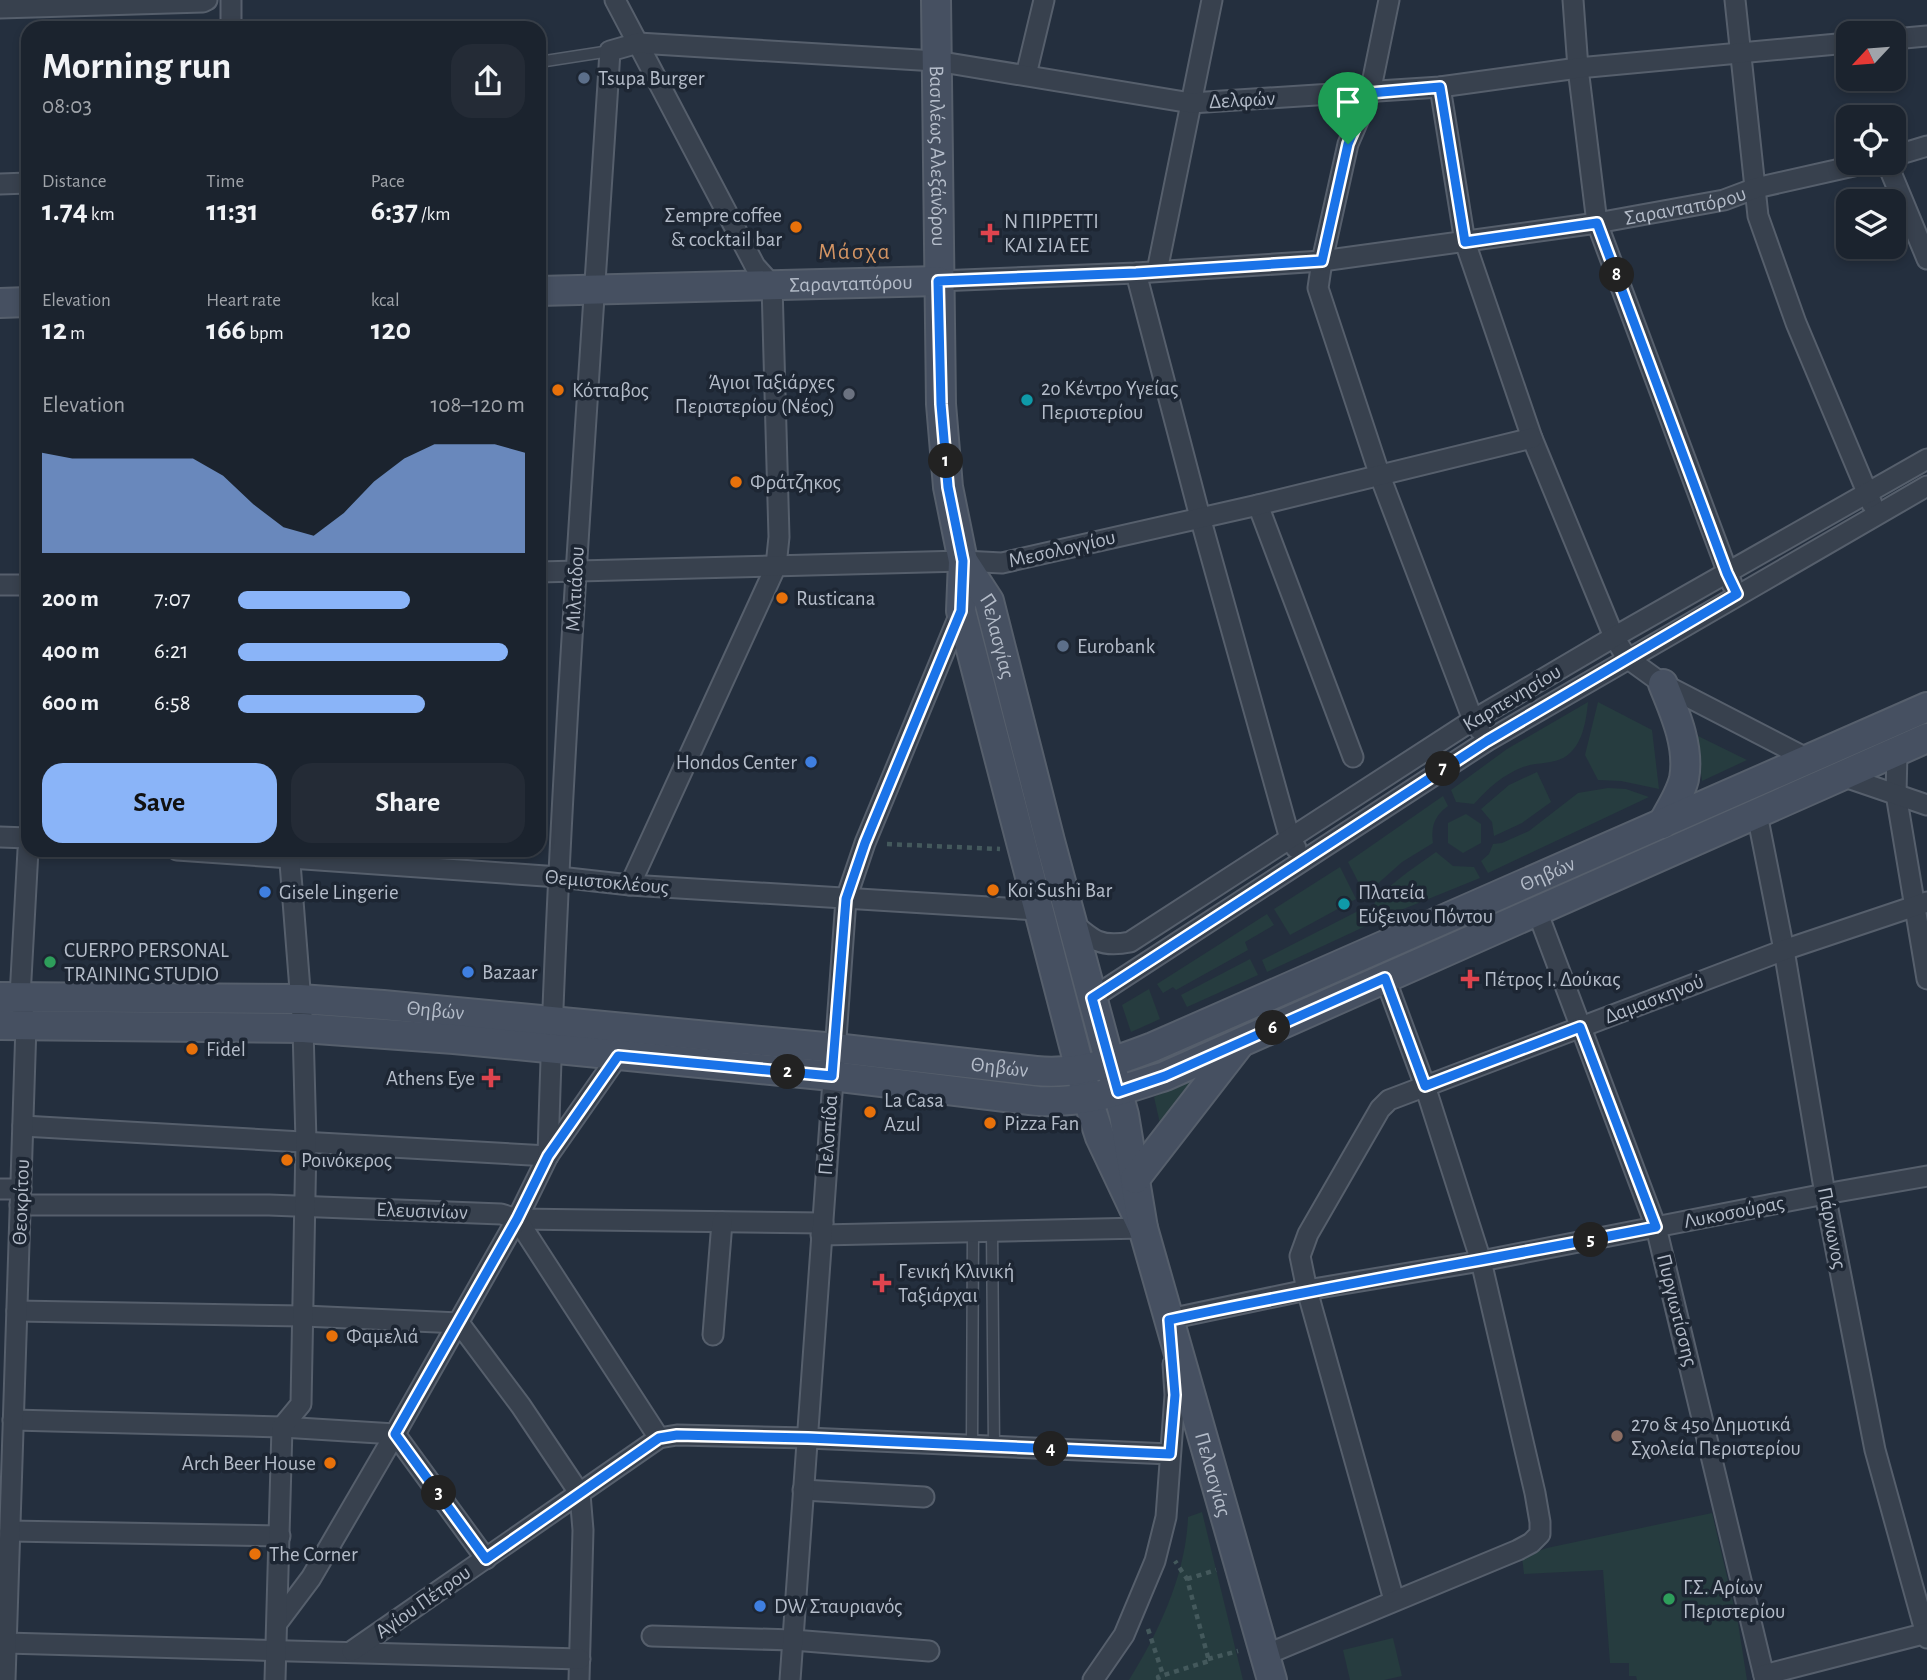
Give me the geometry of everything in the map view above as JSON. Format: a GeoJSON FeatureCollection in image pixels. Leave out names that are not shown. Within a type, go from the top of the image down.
{"type":"FeatureCollection","features":[{"type":"Feature","properties":{"kind":"main road","name":"Βασιλέως Αλεξάνδρου"},"geometry":{"type":"LineString","coordinates":[[936,0],[941,404],[948,487],[963,561]]}},
{"type":"Feature","properties":{"kind":"main road","name":"Σαρανταπόρου"},"geometry":{"type":"LineString","coordinates":[[546,291],[938,281]]}},
{"type":"Feature","properties":{"kind":"main road"},"geometry":{"type":"LineString","coordinates":[[0,303],[21,302]]}},
{"type":"Feature","properties":{"kind":"main road","name":"Πελασγίας"},"geometry":{"type":"LineString","coordinates":[[963,561],[961,611],[1080,1071],[1100,1137],[1143,1228]]}},
{"type":"Feature","properties":{"kind":"main road","name":"Πελασγίας"},"geometry":{"type":"LineString","coordinates":[[963,561],[989,601],[1118,1092],[1143,1228],[1269,1667]]}},
{"type":"Feature","properties":{"kind":"main road"},"geometry":{"type":"LineString","coordinates":[[1662,824],[1681,786],[1684,764],[1676,716],[1663,684]]}},
{"type":"Feature","properties":{"kind":"main road","name":"Θηβών"},"geometry":{"type":"LineString","coordinates":[[10,997],[300,999],[835,1048],[1036,1072],[1080,1071],[1111,1064],[1153,1047],[1927,707]]}},
{"type":"Feature","properties":{"kind":"main road","name":"Θηβών"},"geometry":{"type":"LineString","coordinates":[[13,1025],[303,1028],[454,1039],[832,1076],[1038,1101],[1088,1100],[1165,1076],[1927,738]]}},
{"type":"Feature","properties":{"kind":"main road"},"geometry":{"type":"LineString","coordinates":[[1135,1179],[1242,1042]]}},
{"type":"Feature","properties":{"kind":"street"},"geometry":{"type":"LineString","coordinates":[[0,8],[36,18],[207,0]]}},
{"type":"Feature","properties":{"kind":"street"},"geometry":{"type":"LineString","coordinates":[[231,0],[231,21]]}},
{"type":"Feature","properties":{"kind":"street"},"geometry":{"type":"LineString","coordinates":[[615,0],[755,266],[772,285],[779,537],[776,566],[630,885]]}},
{"type":"Feature","properties":{"kind":"street"},"geometry":{"type":"LineString","coordinates":[[1026,75],[1044,0]]}},
{"type":"Feature","properties":{"kind":"street"},"geometry":{"type":"LineString","coordinates":[[1157,271],[1213,0]]}},
{"type":"Feature","properties":{"kind":"street"},"geometry":{"type":"LineString","coordinates":[[1389,0],[1370,93],[1348,144],[1318,288],[1380,476],[1473,720],[1487,741]]}},
{"type":"Feature","properties":{"kind":"street"},"geometry":{"type":"LineString","coordinates":[[1573,0],[1578,68],[1597,223],[1737,594]]}},
{"type":"Feature","properties":{"kind":"street"},"geometry":{"type":"LineString","coordinates":[[1735,0],[1758,216],[1796,323],[1876,514]]}},
{"type":"Feature","properties":{"kind":"street"},"geometry":{"type":"LineString","coordinates":[[1906,37],[1927,36]]}},
{"type":"Feature","properties":{"kind":"street"},"geometry":{"type":"LineString","coordinates":[[610,51],[638,43]]}},
{"type":"Feature","properties":{"kind":"street","name":"Δελφών"},"geometry":{"type":"LineString","coordinates":[[638,43],[936,61],[1191,103],[1440,87],[1578,68],[1836,44]]}},
{"type":"Feature","properties":{"kind":"street","name":"Μιλτιάδου"},"geometry":{"type":"LineString","coordinates":[[548,1156],[551,1021],[576,571],[610,51]]}},
{"type":"Feature","properties":{"kind":"street"},"geometry":{"type":"LineString","coordinates":[[1440,87],[1465,242],[1532,438],[1614,637],[1627,658],[1663,684],[1808,759]]}},
{"type":"Feature","properties":{"kind":"street"},"geometry":{"type":"LineString","coordinates":[[1906,152],[1927,146]]}},
{"type":"Feature","properties":{"kind":"street","name":"Σαρανταπόρου"},"geometry":{"type":"LineString","coordinates":[[938,281],[1136,273],[1322,261],[1597,223],[1724,200],[1756,188],[1836,170]]}},
{"type":"Feature","properties":{"kind":"street"},"geometry":{"type":"LineString","coordinates":[[1892,175],[1927,259]]}},
{"type":"Feature","properties":{"kind":"street"},"geometry":{"type":"LineString","coordinates":[[0,184],[21,183]]}},
{"type":"Feature","properties":{"kind":"street"},"geometry":{"type":"LineString","coordinates":[[1136,273],[1200,517],[1290,839],[1304,860]]}},
{"type":"Feature","properties":{"kind":"street","name":"Μεσολογγίου"},"geometry":{"type":"LineString","coordinates":[[546,572],[963,561],[1002,563],[1258,505],[1532,438]]}},
{"type":"Feature","properties":{"kind":"street","name":"Καρπενησίου"},"geometry":{"type":"LineString","coordinates":[[1071,921],[1087,936],[1100,943],[1113,945],[1130,942],[1473,720],[1927,459]]}},
{"type":"Feature","properties":{"kind":"street","name":"Καρπενησίου"},"geometry":{"type":"LineString","coordinates":[[1092,998],[1487,741],[1927,486]]}},
{"type":"Feature","properties":{"kind":"street"},"geometry":{"type":"LineString","coordinates":[[1258,505],[1353,757]]}},
{"type":"Feature","properties":{"kind":"street"},"geometry":{"type":"LineString","coordinates":[[0,585],[21,585]]}},
{"type":"Feature","properties":{"kind":"street","name":"Πελοπίδα"},"geometry":{"type":"LineString","coordinates":[[790,1680],[846,899],[865,843],[961,611]]}},
{"type":"Feature","properties":{"kind":"street"},"geometry":{"type":"LineString","coordinates":[[1897,752],[1896,794],[1921,905],[1927,979]]}},
{"type":"Feature","properties":{"kind":"street"},"geometry":{"type":"LineString","coordinates":[[1842,776],[1927,805]]}},
{"type":"Feature","properties":{"kind":"street","name":"Πάρνωνος"},"geometry":{"type":"LineString","coordinates":[[1757,814],[1784,950],[1825,1194],[1875,1450],[1927,1635]]}},
{"type":"Feature","properties":{"kind":"street"},"geometry":{"type":"LineString","coordinates":[[0,837],[21,838]]}},
{"type":"Feature","properties":{"kind":"street","name":"Θεοκρίτου"},"geometry":{"type":"LineString","coordinates":[[5,1680],[4,1580],[10,1531],[6,1450],[13,1420],[8,1333],[17,1311],[23,1126],[10,997],[28,857]]}},
{"type":"Feature","properties":{"kind":"street"},"geometry":{"type":"LineString","coordinates":[[275,1680],[282,1427],[301,1404],[307,1208],[303,1028],[290,857]]}},
{"type":"Feature","properties":{"kind":"street","name":"Θεμιστοκλέους"},"geometry":{"type":"LineString","coordinates":[[314,857],[630,885],[1038,910]]}},
{"type":"Feature","properties":{"kind":"street","name":"Δαμασκηνού"},"geometry":{"type":"LineString","coordinates":[[1394,1600],[1307,1290],[1300,1256],[1303,1244],[1380,1109],[1389,1100],[1784,950],[1921,905]]}},
{"type":"Feature","properties":{"kind":"street","name":"Πυργιωτίσσης"},"geometry":{"type":"LineString","coordinates":[[1536,911],[1656,1227],[1765,1678]]}},
{"type":"Feature","properties":{"kind":"street"},"geometry":{"type":"LineString","coordinates":[[1269,1667],[1394,1600],[1518,1550],[1531,1543],[1539,1534],[1540,1521],[1535,1493],[1481,1261],[1425,1086],[1385,978]]}},
{"type":"Feature","properties":{"kind":"street"},"geometry":{"type":"LineString","coordinates":[[278,1622],[311,1578],[395,1434],[517,1219],[548,1156],[618,1056]]}},
{"type":"Feature","properties":{"kind":"street"},"geometry":{"type":"LineString","coordinates":[[23,1126],[548,1156]]}},
{"type":"Feature","properties":{"kind":"street","name":"Λυκοσούρας"},"geometry":{"type":"LineString","coordinates":[[1169,1320],[1307,1290],[1481,1261],[1927,1176]]}},
{"type":"Feature","properties":{"kind":"street","name":"Ελευσινίων"},"geometry":{"type":"LineString","coordinates":[[0,1189],[21,1197],[501,1214],[517,1219],[722,1222],[822,1229],[983,1231],[1143,1228]]}},
{"type":"Feature","properties":{"kind":"street"},"geometry":{"type":"LineString","coordinates":[[517,1219],[659,1438],[677,1435],[808,1438],[1170,1454]]}},
{"type":"Feature","properties":{"kind":"street"},"geometry":{"type":"LineString","coordinates":[[713,1335],[722,1222]]}},
{"type":"Feature","properties":{"kind":"street"},"geometry":{"type":"LineString","coordinates":[[17,1311],[304,1316],[459,1323]]}},
{"type":"Feature","properties":{"kind":"street"},"geometry":{"type":"LineString","coordinates":[[1093,1680],[1124,1635],[1140,1601],[1156,1561],[1166,1517],[1175,1395],[1169,1320]]}},
{"type":"Feature","properties":{"kind":"street"},"geometry":{"type":"LineString","coordinates":[[459,1323],[521,1406],[580,1494],[583,1530],[579,1680]]}},
{"type":"Feature","properties":{"kind":"street"},"geometry":{"type":"LineString","coordinates":[[13,1420],[282,1427],[395,1434]]}},
{"type":"Feature","properties":{"kind":"street"},"geometry":{"type":"LineString","coordinates":[[395,1434],[486,1559]]}},
{"type":"Feature","properties":{"kind":"street","name":"Αγίου Πέτρου"},"geometry":{"type":"LineString","coordinates":[[352,1651],[659,1438]]}},
{"type":"Feature","properties":{"kind":"street"},"geometry":{"type":"LineString","coordinates":[[803,1490],[924,1497]]}},
{"type":"Feature","properties":{"kind":"street"},"geometry":{"type":"LineString","coordinates":[[10,1531],[280,1536]]}},
{"type":"Feature","properties":{"kind":"street"},"geometry":{"type":"LineString","coordinates":[[1765,1678],[1927,1635]]}},
{"type":"Feature","properties":{"kind":"street"},"geometry":{"type":"LineString","coordinates":[[652,1636],[793,1640],[929,1651]]}},
{"type":"Feature","properties":{"kind":"street"},"geometry":{"type":"LineString","coordinates":[[6,1643],[580,1659]]}},
{"type":"Feature","properties":{"kind":"lane"},"geometry":{"type":"LineString","coordinates":[[546,61],[610,51]]}},
{"type":"Feature","properties":{"kind":"lane"},"geometry":{"type":"LineString","coordinates":[[972,1445],[983,1231]]}},
{"type":"Feature","properties":{"kind":"lane"},"geometry":{"type":"LineString","coordinates":[[983,1231],[993,1446]]}},
{"type":"Feature","properties":{"kind":"path"},"geometry":{"type":"LineString","coordinates":[[865,843],[1022,848]]}},
{"type":"Feature","properties":{"kind":"path"},"geometry":{"type":"LineString","coordinates":[[1140,1601],[1161,1678],[1209,1661],[1187,1579],[1161,1539]]}},
{"type":"Feature","properties":{"kind":"green space"},"geometry":{"type":"Polygon","coordinates":[[[1588,702],[1581,737],[1564,758],[1516,770],[1496,782],[1474,804],[1456,802],[1451,790],[1507,749],[1588,702]]]}},
{"type":"Feature","properties":{"kind":"green space"},"geometry":{"type":"Polygon","coordinates":[[[1598,702],[1652,730],[1659,789],[1621,781],[1598,780],[1585,755],[1598,702]]]}},
{"type":"Feature","properties":{"kind":"green space"},"geometry":{"type":"Polygon","coordinates":[[[1696,735],[1747,760],[1702,781],[1696,735]]]}},
{"type":"Feature","properties":{"kind":"green space"},"geometry":{"type":"Polygon","coordinates":[[[1537,772],[1551,802],[1522,823],[1494,836],[1492,822],[1481,809],[1509,785],[1537,772]]]}},
{"type":"Feature","properties":{"kind":"green space"},"geometry":{"type":"Polygon","coordinates":[[[1608,788],[1626,789],[1649,797],[1488,873],[1481,861],[1489,854],[1493,844],[1502,843],[1529,831],[1578,793],[1608,788]]]}},
{"type":"Feature","properties":{"kind":"green space"},"geometry":{"type":"Polygon","coordinates":[[[1443,796],[1448,806],[1434,822],[1433,843],[1402,862],[1365,895],[1348,862],[1443,796]]]}},
{"type":"Feature","properties":{"kind":"green space"},"geometry":{"type":"Polygon","coordinates":[[[1466,814],[1481,824],[1481,843],[1463,853],[1448,843],[1448,823],[1466,814]]]}},
{"type":"Feature","properties":{"kind":"green space"},"geometry":{"type":"Polygon","coordinates":[[[1436,852],[1453,866],[1474,867],[1480,878],[1374,921],[1370,915],[1373,907],[1387,889],[1436,852]]]}},
{"type":"Feature","properties":{"kind":"green space"},"geometry":{"type":"Polygon","coordinates":[[[1340,867],[1356,899],[1290,935],[1274,909],[1340,867]]]}},
{"type":"Feature","properties":{"kind":"green space"},"geometry":{"type":"Polygon","coordinates":[[[1358,911],[1366,926],[1267,972],[1262,960],[1358,911]]]}},
{"type":"Feature","properties":{"kind":"green space"},"geometry":{"type":"Polygon","coordinates":[[[1267,914],[1274,925],[1245,942],[1248,950],[1176,990],[1173,987],[1163,993],[1157,984],[1267,914]]]}},
{"type":"Feature","properties":{"kind":"green space"},"geometry":{"type":"Polygon","coordinates":[[[1250,959],[1258,975],[1187,1007],[1181,995],[1250,959]]]}},
{"type":"Feature","properties":{"kind":"green space"},"geometry":{"type":"Polygon","coordinates":[[[1149,989],[1160,1019],[1131,1032],[1122,1005],[1149,989]]]}},
{"type":"Feature","properties":{"kind":"green space"},"geometry":{"type":"Polygon","coordinates":[[[1192,1078],[1194,1083],[1161,1128],[1154,1097],[1192,1078]]]}},
{"type":"Feature","properties":{"kind":"green space"},"geometry":{"type":"Polygon","coordinates":[[[1202,1512],[1243,1680],[1129,1680],[1151,1642],[1169,1602],[1182,1560],[1188,1517],[1202,1512]]]}},
{"type":"Feature","properties":{"kind":"green space","name":"Γ.Σ. Αρίων Περιστερίου"},"geometry":{"type":"Polygon","coordinates":[[[1712,1513],[1738,1623],[1747,1680],[1637,1680],[1636,1676],[1629,1676],[1629,1663],[1610,1663],[1603,1570],[1524,1574],[1522,1557],[1547,1548],[1712,1513]]]}},
{"type":"Feature","properties":{"kind":"green space"},"geometry":{"type":"Polygon","coordinates":[[[1393,1638],[1402,1676],[1384,1680],[1350,1680],[1343,1650],[1393,1638]]]}},
{"type":"Feature","properties":{"kind":"place","name":"Tsupa Burger"},"geometry":{"type":"Point","coordinates":[584,78]}},
{"type":"Feature","properties":{"kind":"place","name":"Σempre coffee & cocktail bar"},"geometry":{"type":"Point","coordinates":[796,227]}},
{"type":"Feature","properties":{"kind":"place","name":"Ν ΠΙΡΡΕΤΤΙ ΚΑΙ ΣΙΑ ΕΕ"},"geometry":{"type":"Point","coordinates":[990,233]}},
{"type":"Feature","properties":{"kind":"place","name":"Κότταβος"},"geometry":{"type":"Point","coordinates":[558,390]}},
{"type":"Feature","properties":{"kind":"place","name":"Άγιοι Ταξιάρχες Περιστερίου (Νέος)"},"geometry":{"type":"Point","coordinates":[849,394]}},
{"type":"Feature","properties":{"kind":"place","name":"2ο Κέντρο Υγείας Περιστερίου"},"geometry":{"type":"Point","coordinates":[1027,400]}},
{"type":"Feature","properties":{"kind":"place","name":"Φράτζηκος"},"geometry":{"type":"Point","coordinates":[736,482]}},
{"type":"Feature","properties":{"kind":"place","name":"Rusticana"},"geometry":{"type":"Point","coordinates":[782,598]}},
{"type":"Feature","properties":{"kind":"place","name":"Eurobank"},"geometry":{"type":"Point","coordinates":[1063,646]}},
{"type":"Feature","properties":{"kind":"place","name":"Hondos Center"},"geometry":{"type":"Point","coordinates":[811,762]}},
{"type":"Feature","properties":{"kind":"place","name":"Koi Sushi Bar"},"geometry":{"type":"Point","coordinates":[993,890]}},
{"type":"Feature","properties":{"kind":"place","name":"Gisele Lingerie"},"geometry":{"type":"Point","coordinates":[265,892]}},
{"type":"Feature","properties":{"kind":"place","name":"Πλατεία Εύξεινου Πόντου"},"geometry":{"type":"Point","coordinates":[1344,904]}},
{"type":"Feature","properties":{"kind":"place","name":"CUERPO PERSONAL TRAINING STUDIO"},"geometry":{"type":"Point","coordinates":[50,962]}},
{"type":"Feature","properties":{"kind":"place","name":"Bazaar"},"geometry":{"type":"Point","coordinates":[468,972]}},
{"type":"Feature","properties":{"kind":"place","name":"Πέτρος Ι. Δούκας"},"geometry":{"type":"Point","coordinates":[1470,979]}},
{"type":"Feature","properties":{"kind":"place","name":"Fidel"},"geometry":{"type":"Point","coordinates":[192,1049]}},
{"type":"Feature","properties":{"kind":"place","name":"Athens Eye"},"geometry":{"type":"Point","coordinates":[491,1078]}},
{"type":"Feature","properties":{"kind":"place","name":"La Casa Azul"},"geometry":{"type":"Point","coordinates":[870,1112]}},
{"type":"Feature","properties":{"kind":"place","name":"Pizza Fan"},"geometry":{"type":"Point","coordinates":[990,1123]}},
{"type":"Feature","properties":{"kind":"place","name":"Ροινόκερος"},"geometry":{"type":"Point","coordinates":[287,1160]}},
{"type":"Feature","properties":{"kind":"place","name":"Γενική Κλινική Ταξιάρχαι"},"geometry":{"type":"Point","coordinates":[882,1283]}},
{"type":"Feature","properties":{"kind":"place","name":"Φαμελιά"},"geometry":{"type":"Point","coordinates":[332,1336]}},
{"type":"Feature","properties":{"kind":"place","name":"27ο & 45ο Δημοτικά Σχολεία Περιστερίου"},"geometry":{"type":"Point","coordinates":[1617,1436]}},
{"type":"Feature","properties":{"kind":"place","name":"Arch Beer House"},"geometry":{"type":"Point","coordinates":[330,1463]}},
{"type":"Feature","properties":{"kind":"place","name":"The Corner"},"geometry":{"type":"Point","coordinates":[255,1554]}},
{"type":"Feature","properties":{"kind":"place","name":"Γ.Σ. Αρίων Περιστερίου"},"geometry":{"type":"Point","coordinates":[1669,1599]}},
{"type":"Feature","properties":{"kind":"place","name":"DW Σταυριανός"},"geometry":{"type":"Point","coordinates":[760,1606]}},
{"type":"Feature","properties":{"kind":"district","name":"Μάσχα"},"geometry":{"type":"Point","coordinates":[855,252]}},
{"type":"Feature","properties":{"kind":"route"},"geometry":{"type":"LineString","coordinates":[[1440,87],[1465,242],[1597,223],[1737,594],[1487,741],[1092,998],[1118,1092],[1165,1076],[1385,978],[1425,1086],[1580,1027],[1656,1227],[1481,1261],[1307,1290],[1169,1320],[1175,1395],[1170,1454],[677,1435],[659,1438],[486,1559],[395,1434],[517,1219],[548,1156],[618,1056],[832,1076],[846,899],[865,843],[961,611],[963,561],[948,487],[941,404],[938,281],[1136,273],[1322,261],[1348,144],[1370,93],[1440,87]]}}]}
